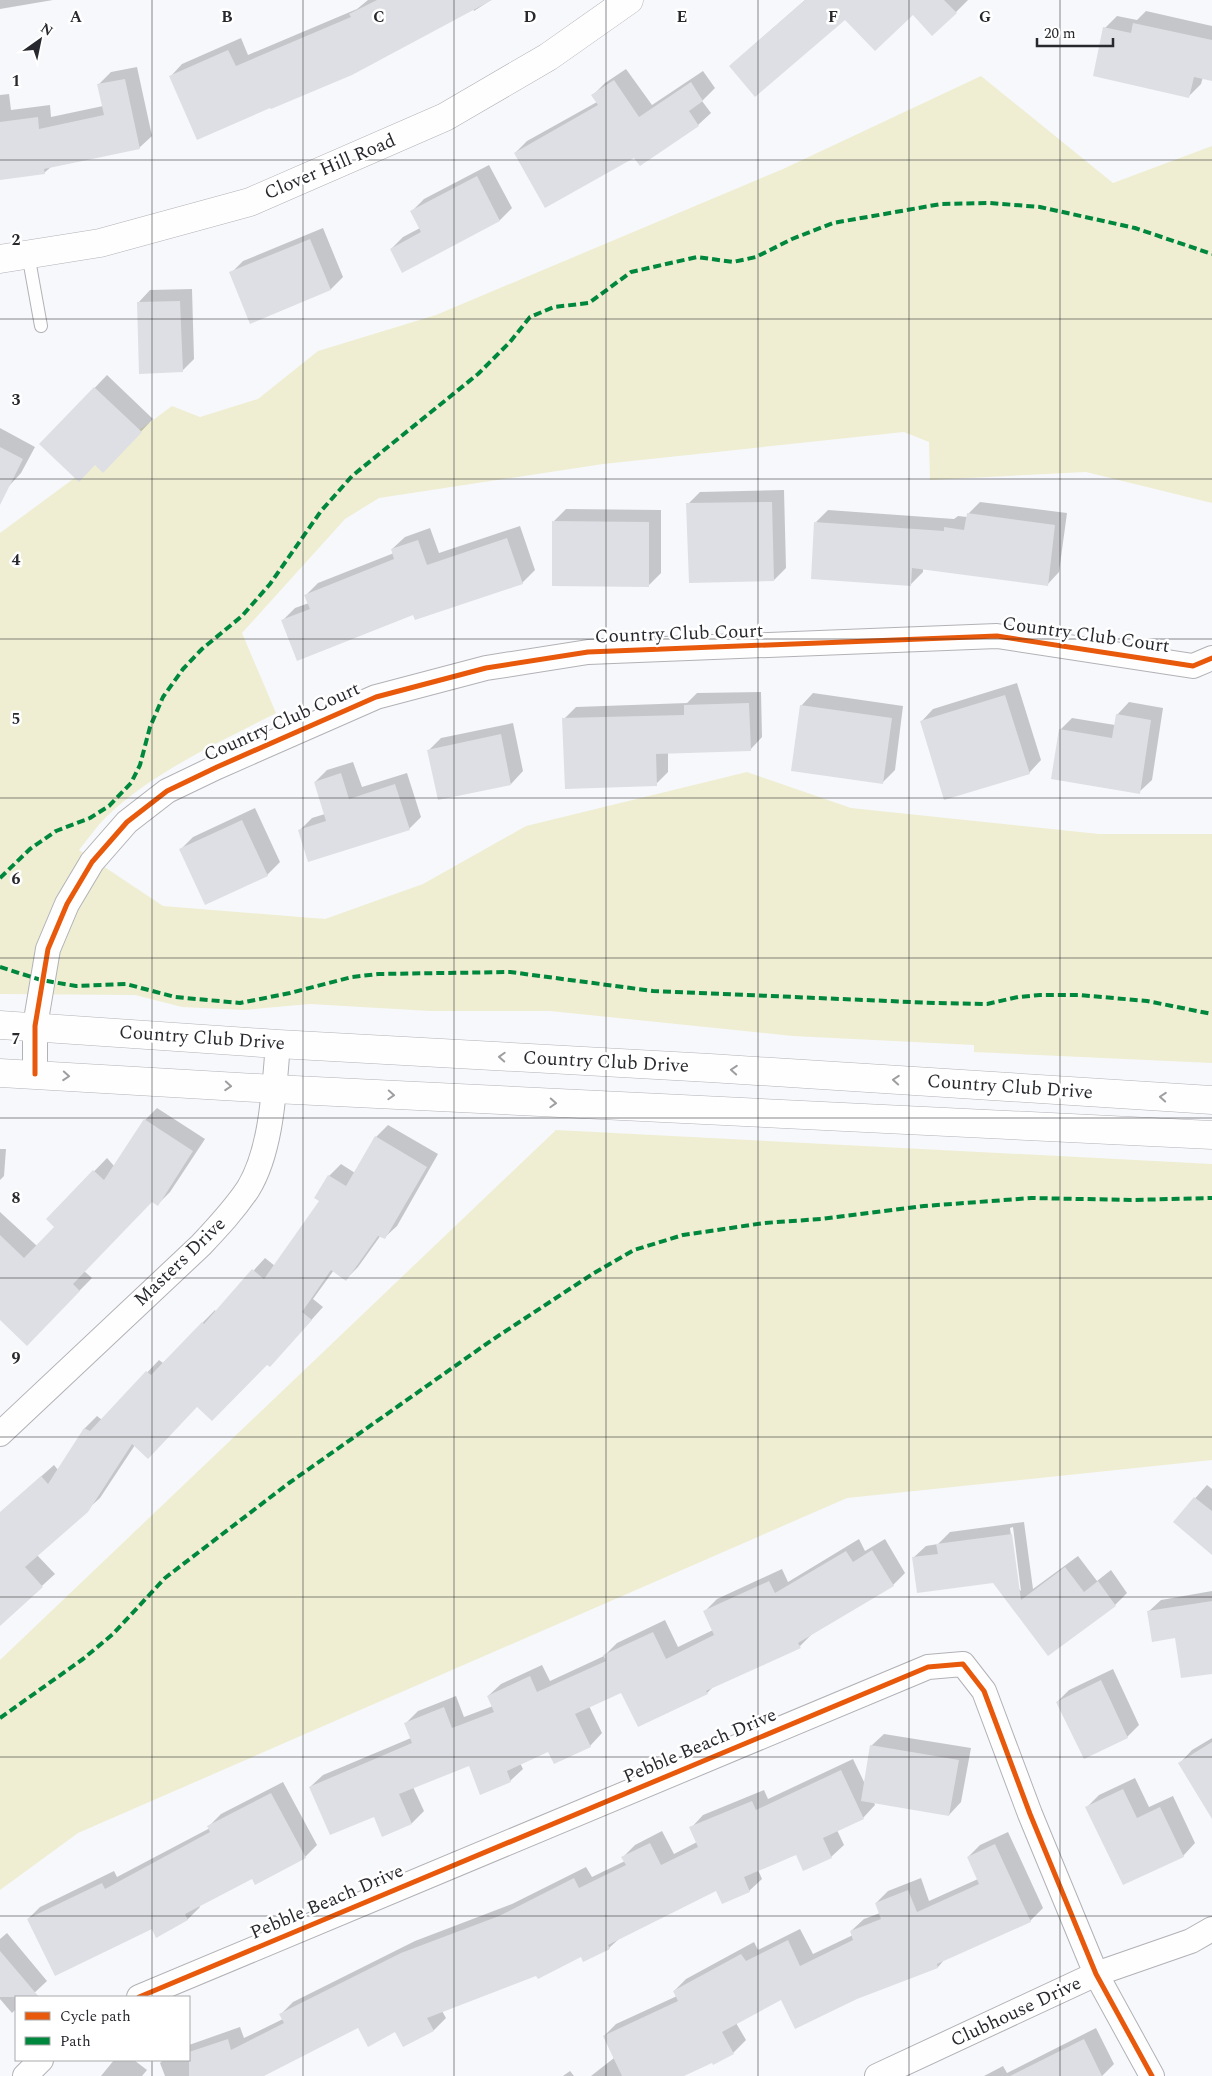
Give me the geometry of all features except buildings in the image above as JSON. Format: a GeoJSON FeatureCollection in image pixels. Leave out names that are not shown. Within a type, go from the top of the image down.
{"type":"FeatureCollection","features":[{"type":"Feature","properties":{"kind":"main road","name":"Clover Hill Road"},"geometry":{"type":"LineString","coordinates":[[0,259],[100,244],[250,202],[445,117],[548,57],[628,0]]}},
{"type":"Feature","properties":{"kind":"main road","name":"Country Club Drive"},"geometry":{"type":"LineString","coordinates":[[0,1025],[278,1044],[710,1068],[1212,1100]]}},
{"type":"Feature","properties":{"kind":"main road","name":"Country Club Drive"},"geometry":{"type":"LineString","coordinates":[[0,1073],[274,1089],[1212,1135]]}},
{"type":"Feature","properties":{"kind":"street","name":"Country Club Court"},"geometry":{"type":"LineString","coordinates":[[35,1074],[35,1026],[48,949],[67,904],[92,862],[127,822],[167,791],[216,766],[376,697],[486,668],[588,652],[997,636],[1193,666],[1212,658]]}},
{"type":"Feature","properties":{"kind":"street","name":"Masters Drive"},"geometry":{"type":"LineString","coordinates":[[5,1419],[200,1245],[231,1213],[249,1187],[264,1152],[274,1089],[278,1044]]}},
{"type":"Feature","properties":{"kind":"street","name":"Pebble Beach Drive"},"geometry":{"type":"LineString","coordinates":[[140,1996],[928,1667],[963,1664],[984,1691],[1030,1814],[1096,1974]]}},
{"type":"Feature","properties":{"kind":"street","name":"Clubhouse Drive"},"geometry":{"type":"LineString","coordinates":[[877,2076],[1096,1974],[1191,1941],[1212,1929]]}},
{"type":"Feature","properties":{"kind":"street"},"geometry":{"type":"LineString","coordinates":[[1096,1974],[1152,2076]]}},
{"type":"Feature","properties":{"kind":"street"},"geometry":{"type":"LineString","coordinates":[[25,2076],[41,2061]]}},
{"type":"Feature","properties":{"kind":"lane"},"geometry":{"type":"LineString","coordinates":[[28,254],[41,326]]}},
{"type":"Feature","properties":{"kind":"green space"},"geometry":{"type":"Polygon","coordinates":[[[981,76],[1113,183],[1212,146],[1212,503],[1086,472],[930,480],[929,442],[904,432],[603,464],[379,498],[345,519],[242,633],[276,713],[165,772],[106,817],[79,850],[163,906],[325,919],[423,884],[526,826],[747,772],[851,808],[1099,834],[1212,834],[1212,1063],[974,1052],[974,1045],[793,1036],[550,1011],[430,1011],[310,1004],[244,1010],[182,1007],[135,995],[0,994],[0,533],[172,406],[200,417],[258,399],[318,351],[436,315],[783,169],[981,76]]]}},
{"type":"Feature","properties":{"kind":"green space"},"geometry":{"type":"Polygon","coordinates":[[[556,1130],[1212,1164],[1212,1460],[847,1498],[78,1833],[0,1890],[0,1660],[556,1130]]]}},
{"type":"Feature","properties":{"kind":"marked path"},"geometry":{"type":"LineString","coordinates":[[0,878],[30,849],[56,831],[90,818],[109,806],[131,783],[140,765],[150,727],[163,697],[183,669],[202,649],[242,616],[270,584],[321,511],[352,476],[478,374],[510,342],[530,317],[554,307],[589,303],[631,272],[697,257],[733,262],[756,257],[792,239],[833,223],[941,204],[990,203],[1040,207],[1135,228],[1212,254]]}},
{"type":"Feature","properties":{"kind":"marked path"},"geometry":{"type":"LineString","coordinates":[[0,967],[41,980],[76,986],[126,984],[175,997],[240,1003],[290,993],[352,977],[378,974],[510,972],[653,991],[935,1003],[987,1004],[1018,997],[1079,995],[1147,1001],[1212,1014]]}},
{"type":"Feature","properties":{"kind":"marked path"},"geometry":{"type":"LineString","coordinates":[[0,1718],[83,1659],[113,1634],[165,1578],[289,1483],[492,1340],[594,1273],[634,1250],[683,1235],[764,1223],[821,1219],[924,1206],[1032,1198],[1131,1200],[1212,1198]]}},
{"type":"Feature","properties":{"kind":"cycle path"},"geometry":{"type":"LineString","coordinates":[[35,1074],[35,1026],[48,949],[67,904],[92,862],[127,822],[167,791],[376,697],[486,668],[588,652],[997,636],[1193,666],[1212,658]]}},
{"type":"Feature","properties":{"kind":"cycle path"},"geometry":{"type":"LineString","coordinates":[[141,1996],[928,1667],[963,1664],[984,1691],[1030,1814],[1096,1974],[1152,2076]]}}]}
